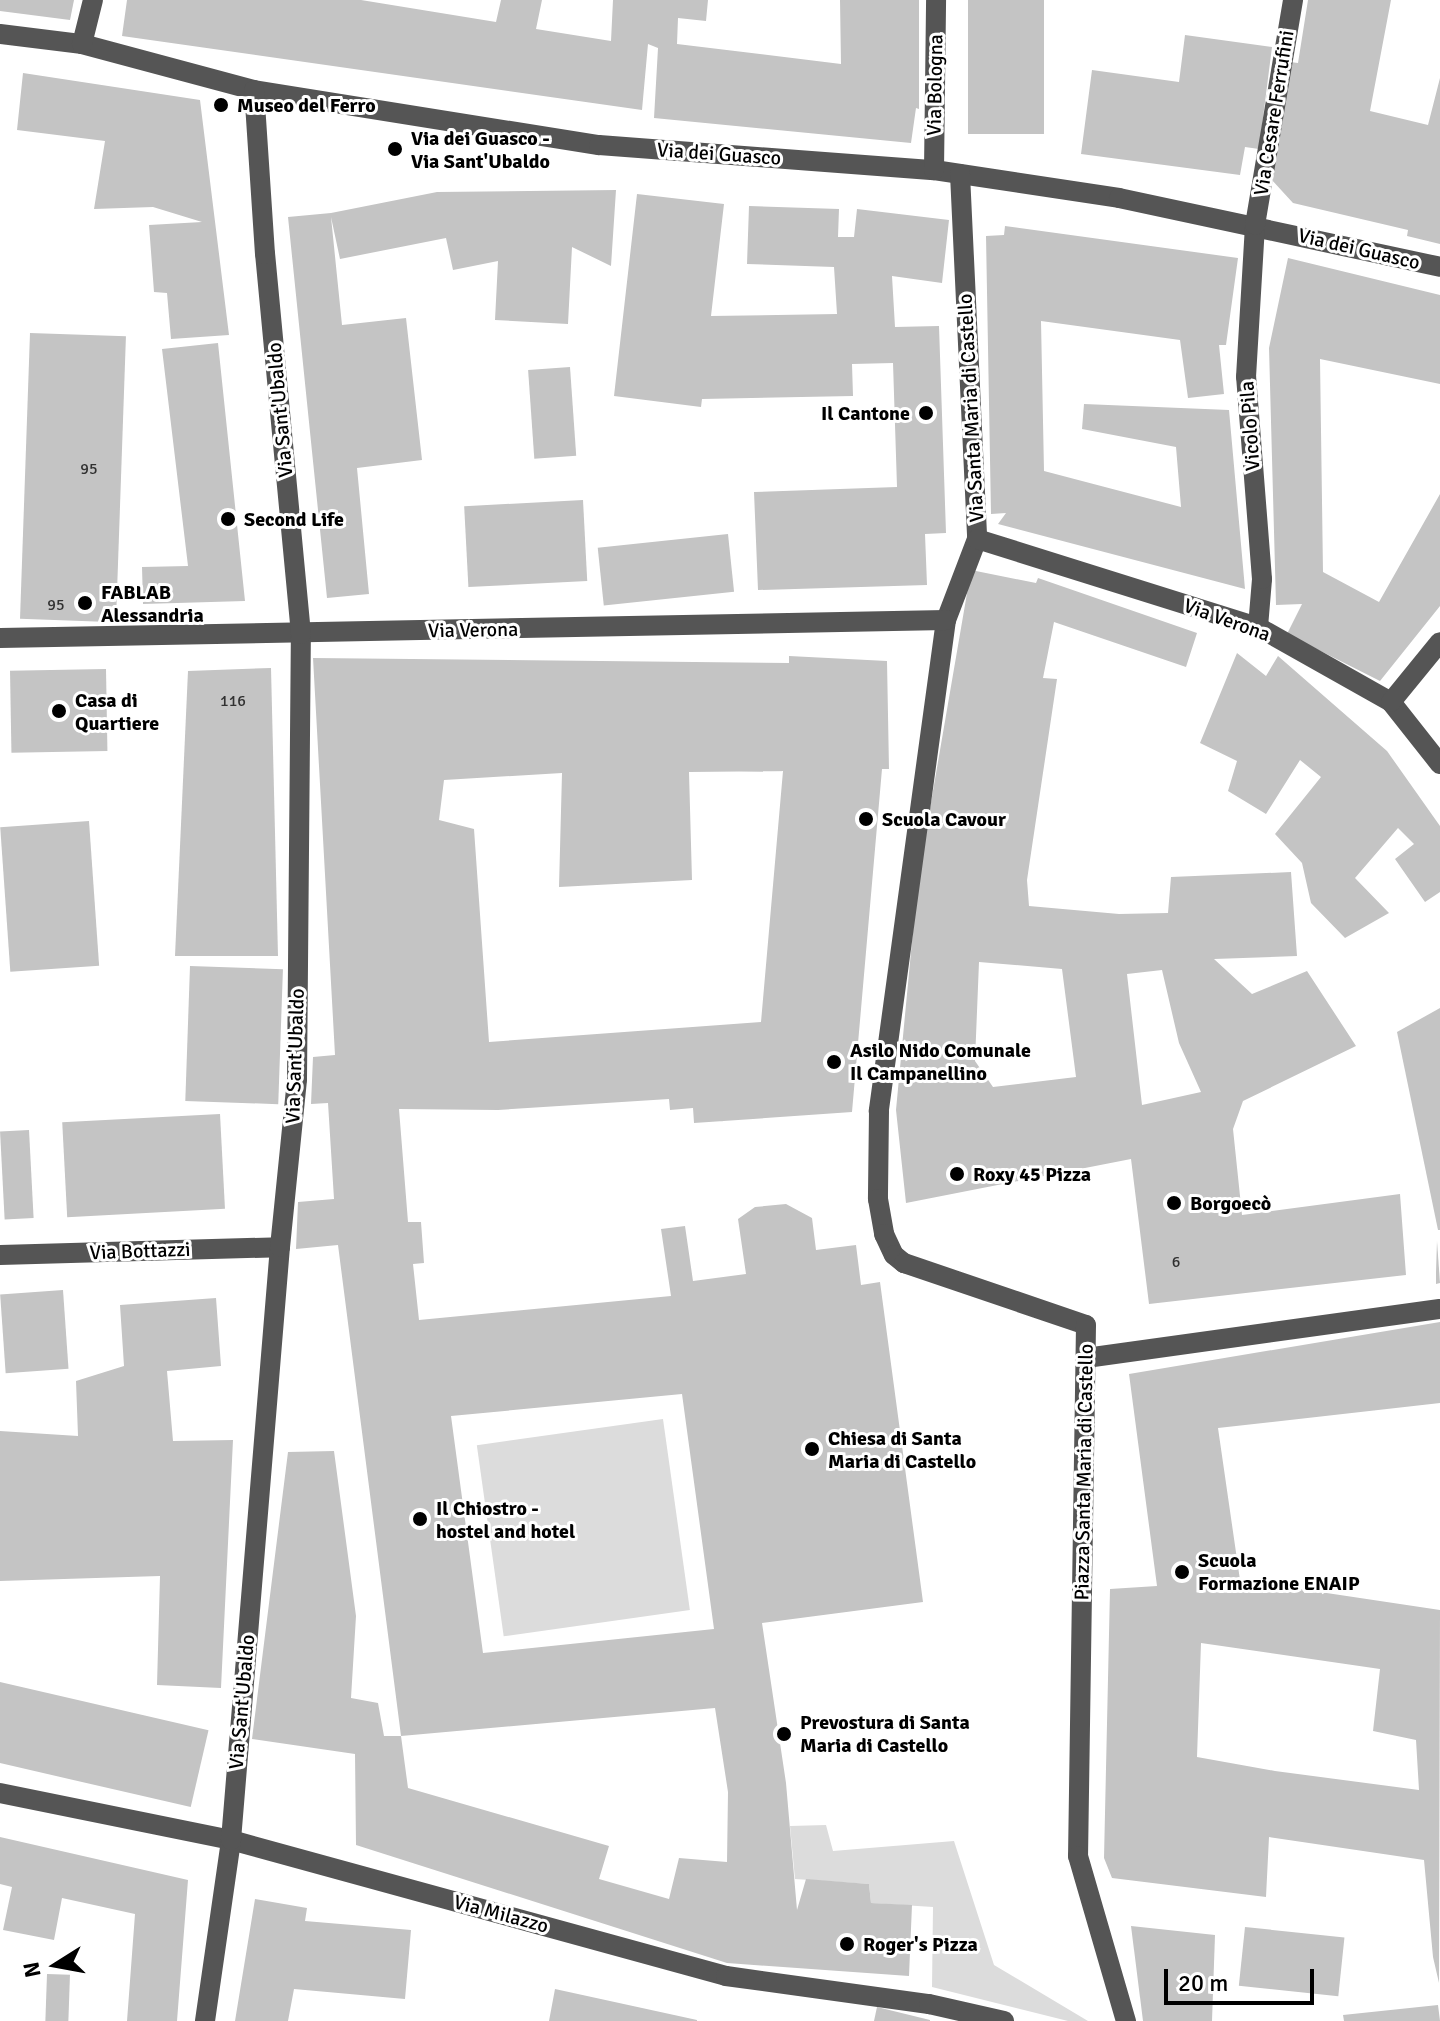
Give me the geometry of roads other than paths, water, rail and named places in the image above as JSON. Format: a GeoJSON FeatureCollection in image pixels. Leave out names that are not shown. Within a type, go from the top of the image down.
{"type":"FeatureCollection","features":[{"type":"Feature","properties":{"kind":"street"},"geometry":{"type":"LineString","coordinates":[[82,44],[93,0]]}},
{"type":"Feature","properties":{"kind":"street","name":"Via Bologna"},"geometry":{"type":"LineString","coordinates":[[934,170],[936,0]]}},
{"type":"Feature","properties":{"kind":"street","name":"Via Cesare Ferrufini"},"geometry":{"type":"LineString","coordinates":[[1255,225],[1293,0]]}},
{"type":"Feature","properties":{"kind":"street","name":"Via dei Guasco"},"geometry":{"type":"LineString","coordinates":[[0,34],[82,44],[254,90],[599,145],[934,170],[1119,198],[1440,267]]}},
{"type":"Feature","properties":{"kind":"street","name":"Via Sant'Ubaldo"},"geometry":{"type":"LineString","coordinates":[[205,2021],[231,1840],[280,1247],[297,1079],[301,634],[265,254],[254,90]]}},
{"type":"Feature","properties":{"kind":"street","name":"Via Santa Maria di Castello"},"geometry":{"type":"LineString","coordinates":[[879,1111],[946,620],[977,539],[960,174]]}},
{"type":"Feature","properties":{"kind":"street","name":"Vicolo Pila"},"geometry":{"type":"LineString","coordinates":[[1255,225],[1246,377],[1262,579],[1258,627]]}},
{"type":"Feature","properties":{"kind":"street","name":"Via Verona"},"geometry":{"type":"LineString","coordinates":[[977,539],[1258,627],[1391,702],[1440,764]]}},
{"type":"Feature","properties":{"kind":"street","name":"Via Verona"},"geometry":{"type":"LineString","coordinates":[[0,638],[946,620]]}},
{"type":"Feature","properties":{"kind":"street"},"geometry":{"type":"LineString","coordinates":[[1391,702],[1440,642]]}},
{"type":"Feature","properties":{"kind":"street","name":"Piazza Santa Maria di Castello"},"geometry":{"type":"LineString","coordinates":[[879,1111],[878,1199],[884,1234],[894,1255],[904,1263],[1083,1322],[1087,1331],[1077,1742],[1078,1856],[1126,2021]]}},
{"type":"Feature","properties":{"kind":"street","name":"Via Bottazzi"},"geometry":{"type":"LineString","coordinates":[[0,1255],[280,1247]]}},
{"type":"Feature","properties":{"kind":"street"},"geometry":{"type":"LineString","coordinates":[[1086,1358],[1440,1309]]}},
{"type":"Feature","properties":{"kind":"street","name":"Via Milazzo"},"geometry":{"type":"LineString","coordinates":[[0,1793],[231,1840],[726,1976],[929,2004],[1004,2021]]}},
{"type":"Feature","properties":{"kind":"place","name":"Museo del Ferro"},"geometry":{"type":"Point","coordinates":[221,105]}},
{"type":"Feature","properties":{"kind":"place","name":"Via dei Guasco - Via Sant'Ubaldo"},"geometry":{"type":"Point","coordinates":[395,149]}},
{"type":"Feature","properties":{"kind":"place","name":"Il Cantone"},"geometry":{"type":"Point","coordinates":[926,413]}},
{"type":"Feature","properties":{"kind":"place","name":"Second Life"},"geometry":{"type":"Point","coordinates":[228,519]}},
{"type":"Feature","properties":{"kind":"place","name":"FABLAB Alessandria"},"geometry":{"type":"Point","coordinates":[85,603]}},
{"type":"Feature","properties":{"kind":"place","name":"Casa di Quartiere"},"geometry":{"type":"Point","coordinates":[59,711]}},
{"type":"Feature","properties":{"kind":"place","name":"Scuola Cavour"},"geometry":{"type":"Point","coordinates":[866,819]}},
{"type":"Feature","properties":{"kind":"place","name":"Asilo Nido Comunale Il Campanellino"},"geometry":{"type":"Point","coordinates":[834,1062]}},
{"type":"Feature","properties":{"kind":"place","name":"Roxy 45 Pizza"},"geometry":{"type":"Point","coordinates":[957,1174]}},
{"type":"Feature","properties":{"kind":"place","name":"Borgoecò"},"geometry":{"type":"Point","coordinates":[1174,1203]}},
{"type":"Feature","properties":{"kind":"place","name":"Chiesa di Santa Maria di Castello"},"geometry":{"type":"Point","coordinates":[812,1449]}},
{"type":"Feature","properties":{"kind":"place","name":"Il Chiostro - hostel and hotel"},"geometry":{"type":"Point","coordinates":[420,1519]}},
{"type":"Feature","properties":{"kind":"place","name":"Scuola Formazione ENAIP"},"geometry":{"type":"Point","coordinates":[1182,1572]}},
{"type":"Feature","properties":{"kind":"place","name":"Prevostura di Santa Maria di Castello"},"geometry":{"type":"Point","coordinates":[784,1734]}},
{"type":"Feature","properties":{"kind":"place","name":"Roger's Pizza"},"geometry":{"type":"Point","coordinates":[847,1944]}}]}
